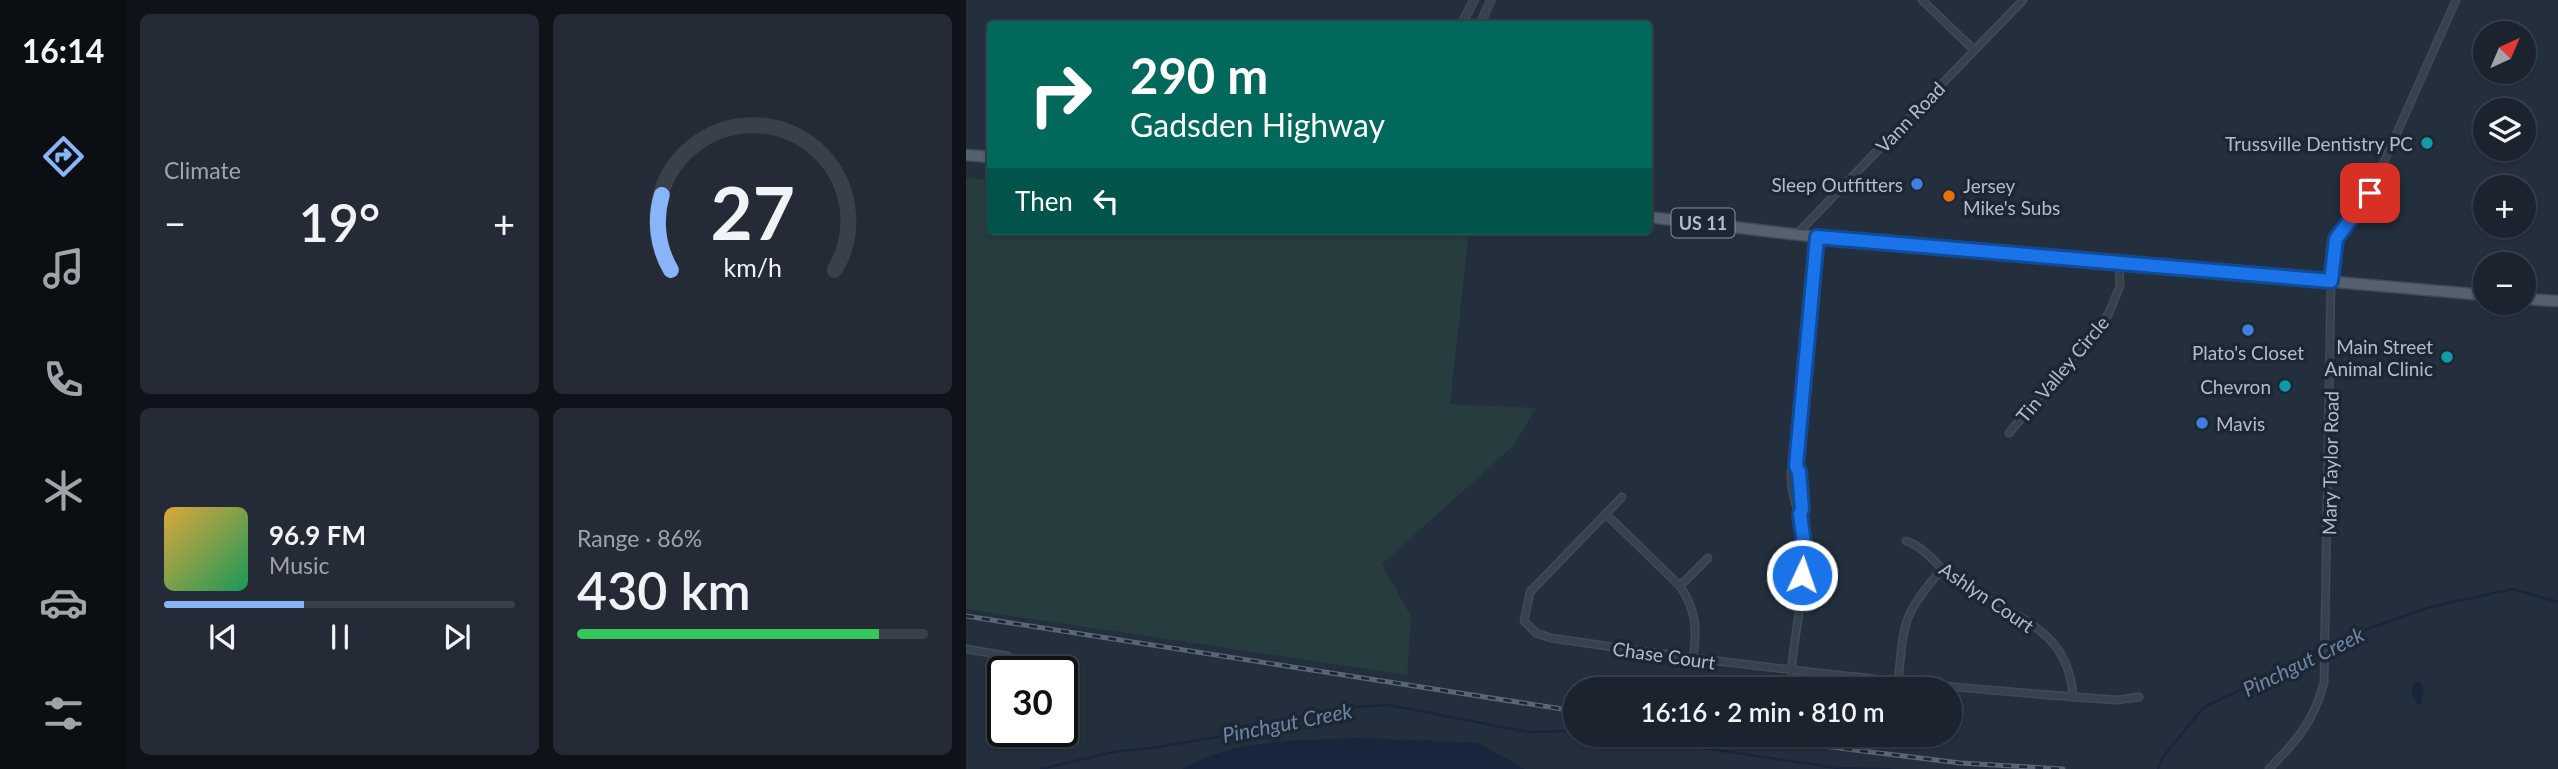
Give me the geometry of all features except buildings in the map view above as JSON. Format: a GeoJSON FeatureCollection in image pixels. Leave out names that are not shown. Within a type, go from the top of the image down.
{"type":"FeatureCollection","features":[{"type":"Feature","properties":{"kind":"main road"},"geometry":{"type":"LineString","coordinates":[[966,155],[987,157]]}},
{"type":"Feature","properties":{"kind":"main road","name":"US 11"},"geometry":{"type":"LineString","coordinates":[[1652,217],[1817,237],[2473,294]]}},
{"type":"Feature","properties":{"kind":"main road"},"geometry":{"type":"LineString","coordinates":[[2536,300],[2558,301]]}},
{"type":"Feature","properties":{"kind":"street"},"geometry":{"type":"LineString","coordinates":[[1464,21],[1474,0]]}},
{"type":"Feature","properties":{"kind":"street"},"geometry":{"type":"LineString","coordinates":[[1481,21],[1491,0]]}},
{"type":"Feature","properties":{"kind":"street"},"geometry":{"type":"LineString","coordinates":[[1922,0],[1974,50]]}},
{"type":"Feature","properties":{"kind":"street","name":"Vann Road"},"geometry":{"type":"LineString","coordinates":[[1796,235],[2023,0]]}},
{"type":"Feature","properties":{"kind":"street","name":"Mary Taylor Road"},"geometry":{"type":"LineString","coordinates":[[2269,769],[2306,729],[2317,709],[2324,683],[2331,281],[2336,239],[2367,200],[2456,0]]}},
{"type":"Feature","properties":{"kind":"street"},"geometry":{"type":"LineString","coordinates":[[1791,672],[1805,551],[1800,514],[1802,509],[1799,472],[1796,466],[1817,237]]}},
{"type":"Feature","properties":{"kind":"street","name":"Tin Valley Circle"},"geometry":{"type":"LineString","coordinates":[[2009,433],[2108,316],[2120,286],[2119,263]]}},
{"type":"Feature","properties":{"kind":"street","name":"Chase Court"},"geometry":{"type":"LineString","coordinates":[[1622,497],[1530,592],[1524,621],[1536,633],[1551,638],[1693,659],[1840,677]]}},
{"type":"Feature","properties":{"kind":"street"},"geometry":{"type":"LineString","coordinates":[[1607,515],[1680,586],[1693,608],[1696,622],[1693,659]]}},
{"type":"Feature","properties":{"kind":"street","name":"Ashlyn Court"},"geometry":{"type":"LineString","coordinates":[[1906,541],[1916,544],[1958,582],[2017,614],[2063,654],[2072,678],[2073,697]]}},
{"type":"Feature","properties":{"kind":"street"},"geometry":{"type":"LineString","coordinates":[[1680,586],[1708,558]]}},
{"type":"Feature","properties":{"kind":"street"},"geometry":{"type":"LineString","coordinates":[[1899,677],[1904,621],[1911,607],[1942,569]]}},
{"type":"Feature","properties":{"kind":"street"},"geometry":{"type":"LineString","coordinates":[[966,649],[1008,656]]}},
{"type":"Feature","properties":{"kind":"street","name":"Chase Court"},"geometry":{"type":"LineString","coordinates":[[1962,688],[2117,700],[2139,697]]}},
{"type":"Feature","properties":{"kind":"green space"},"geometry":{"type":"Polygon","coordinates":[[[966,178],[987,180],[987,235],[1469,235],[1450,404],[1536,408],[1513,446],[1382,564],[1411,617],[1407,675],[966,609],[966,178]]]}},
{"type":"Feature","properties":{"kind":"water"},"geometry":{"type":"Polygon","coordinates":[[[2414,681],[2420,682],[2424,689],[2421,704],[2416,704],[2412,692],[2414,681]]]}},
{"type":"Feature","properties":{"kind":"water"},"geometry":{"type":"Polygon","coordinates":[[[1363,738],[1478,743],[1525,769],[1182,769],[1225,751],[1247,746],[1363,738]]]}},
{"type":"Feature","properties":{"kind":"waterway","name":"Pinchgut Creek"},"geometry":{"type":"LineString","coordinates":[[2158,769],[2163,757],[2204,707],[2249,686],[2283,676],[2314,652],[2345,637],[2430,607],[2513,589],[2558,602]]}},
{"type":"Feature","properties":{"kind":"waterway","name":"Pinchgut Creek"},"geometry":{"type":"LineString","coordinates":[[1041,769],[1118,751],[1152,748],[1257,730],[1338,708],[1389,705],[1528,732],[1563,731]]}},
{"type":"Feature","properties":{"kind":"waterway","name":"Pinchgut Creek"},"geometry":{"type":"LineString","coordinates":[[1696,747],[1837,768],[1890,769]]}},
{"type":"Feature","properties":{"kind":"railway"},"geometry":{"type":"LineString","coordinates":[[966,616],[1563,709]]}},
{"type":"Feature","properties":{"kind":"railway"},"geometry":{"type":"LineString","coordinates":[[1830,747],[1960,763],[2063,769]]}},
{"type":"Feature","properties":{"kind":"place","name":"Trussville Dentistry PC"},"geometry":{"type":"Point","coordinates":[2427,143]}},
{"type":"Feature","properties":{"kind":"place","name":"Sleep Outfitters"},"geometry":{"type":"Point","coordinates":[1917,184]}},
{"type":"Feature","properties":{"kind":"place","name":"Jersey Mike's Subs"},"geometry":{"type":"Point","coordinates":[1949,196]}},
{"type":"Feature","properties":{"kind":"place","name":"Plato's Closet"},"geometry":{"type":"Point","coordinates":[2248,330]}},
{"type":"Feature","properties":{"kind":"place","name":"Main Street Animal Clinic"},"geometry":{"type":"Point","coordinates":[2447,357]}},
{"type":"Feature","properties":{"kind":"place","name":"Chevron"},"geometry":{"type":"Point","coordinates":[2285,386]}},
{"type":"Feature","properties":{"kind":"place","name":"Mavis"},"geometry":{"type":"Point","coordinates":[2202,423]}},
{"type":"Feature","properties":{"kind":"route"},"geometry":{"type":"LineString","coordinates":[[1802,575],[1805,551],[1800,514],[1802,509],[1799,472],[1796,466],[1817,237],[2331,281],[2336,239],[2342,227],[2367,200],[2370,193]]}}]}
